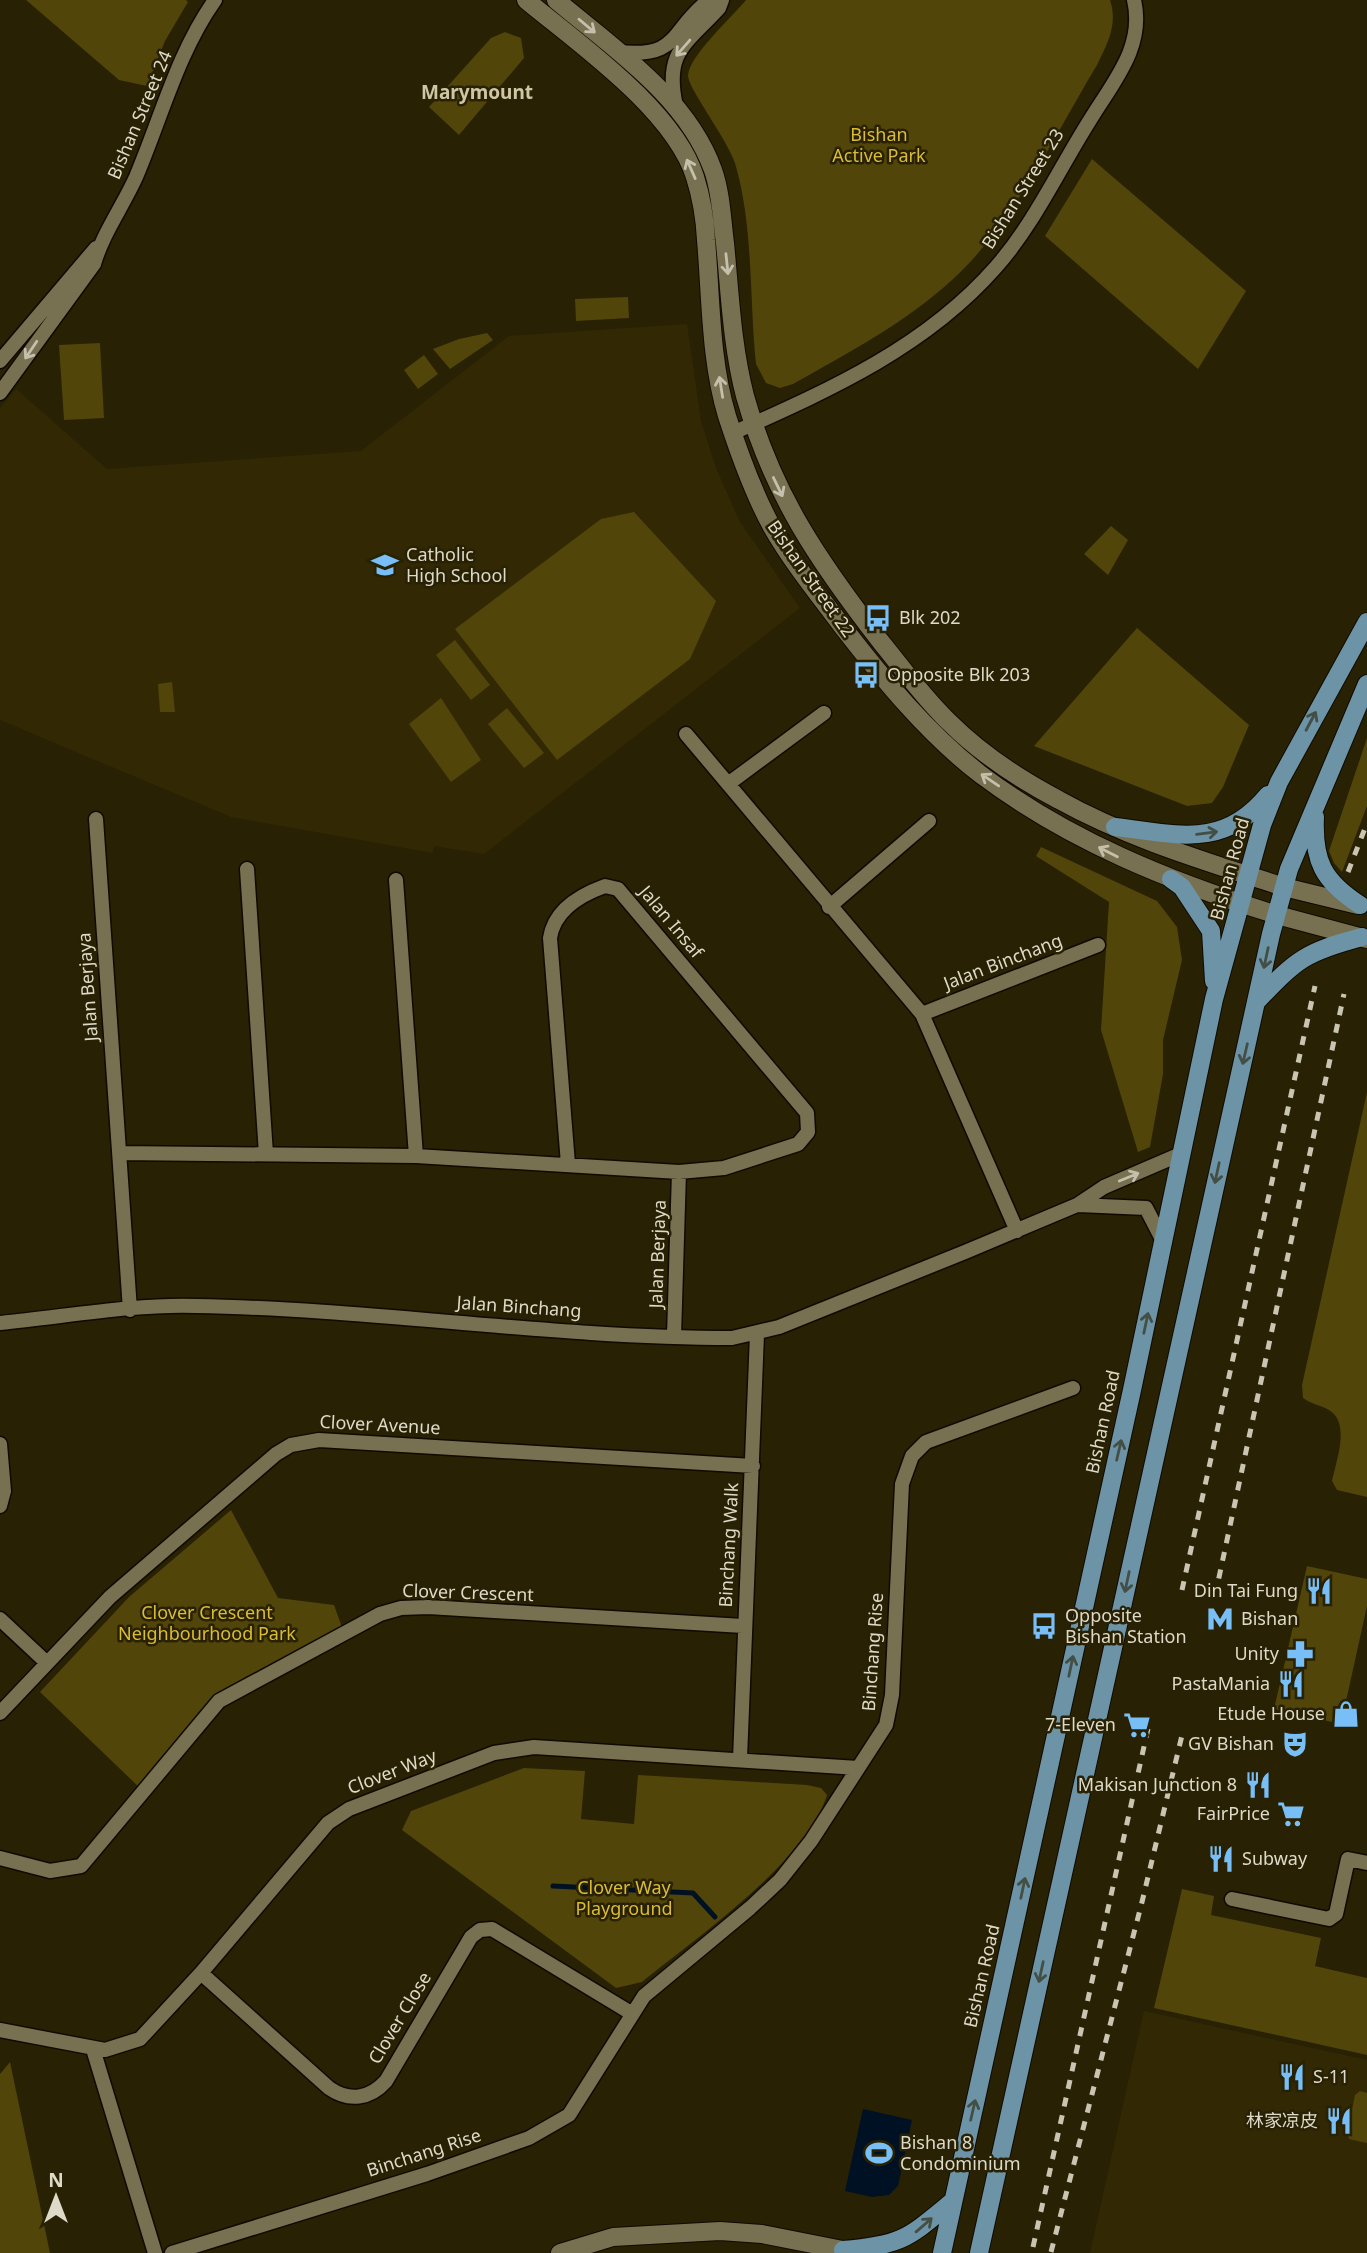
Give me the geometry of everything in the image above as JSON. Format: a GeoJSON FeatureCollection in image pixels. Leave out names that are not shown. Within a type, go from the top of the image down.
{"type":"FeatureCollection","features":[{"type":"Feature","properties":{"kind":"main road","name":"Bishan Street 22"},"geometry":{"type":"LineString","coordinates":[[526,0],[635,92],[664,123],[695,176],[706,235],[714,340],[723,403],[742,460],[779,537],[881,676],[939,738],[980,774],[1046,818],[1114,855],[1242,904],[1365,938]]}},
{"type":"Feature","properties":{"kind":"main road","name":"Bishan Street 22"},"geometry":{"type":"LineString","coordinates":[[556,0],[618,52],[676,106],[692,126],[714,172],[737,360],[754,424],[775,482],[803,534],[843,592],[949,722],[1011,770],[1059,800],[1115,827],[1284,887],[1363,906]]}},
{"type":"Feature","properties":{"kind":"main road","name":"Bishan Road"},"geometry":{"type":"LineString","coordinates":[[942,2253],[1164,1243],[1214,999],[1262,825],[1279,782],[1367,622]]}},
{"type":"Feature","properties":{"kind":"main road"},"geometry":{"type":"LineString","coordinates":[[979,2253],[1277,915],[1284,887],[1316,803],[1367,684]]}},
{"type":"Feature","properties":{"kind":"main road"},"geometry":{"type":"LineString","coordinates":[[1115,827],[1191,835],[1226,830],[1252,814],[1279,782]]}},
{"type":"Feature","properties":{"kind":"main road"},"geometry":{"type":"LineString","coordinates":[[1316,803],[1315,851],[1321,866],[1332,885],[1363,906]]}},
{"type":"Feature","properties":{"kind":"main road"},"geometry":{"type":"LineString","coordinates":[[1171,879],[1182,887],[1211,931],[1214,999]]}},
{"type":"Feature","properties":{"kind":"main road"},"geometry":{"type":"LineString","coordinates":[[1257,1001],[1288,967],[1303,957],[1365,938]]}},
{"type":"Feature","properties":{"kind":"main road"},"geometry":{"type":"LineString","coordinates":[[560,2253],[613,2237],[720,2231],[762,2234],[850,2251],[878,2247],[909,2237],[953,2201]]}},
{"type":"Feature","properties":{"kind":"main road"},"geometry":{"type":"LineString","coordinates":[[594,2253],[620,2246],[720,2241],[802,2253]]}},
{"type":"Feature","properties":{"kind":"street","name":"Bishan Street 24"},"geometry":{"type":"LineString","coordinates":[[0,361],[99,245],[131,186],[179,69],[215,0]]}},
{"type":"Feature","properties":{"kind":"street"},"geometry":{"type":"LineString","coordinates":[[618,52],[642,54],[666,48],[709,0]]}},
{"type":"Feature","properties":{"kind":"street"},"geometry":{"type":"LineString","coordinates":[[676,106],[670,81],[676,55],[719,8],[722,0]]}},
{"type":"Feature","properties":{"kind":"street","name":"Bishan Street 23"},"geometry":{"type":"LineString","coordinates":[[733,433],[794,407],[908,345],[967,298],[997,266],[1027,225],[1125,65],[1137,34],[1135,0]]}},
{"type":"Feature","properties":{"kind":"street","name":"Bishan Street 24"},"geometry":{"type":"LineString","coordinates":[[0,393],[94,264],[99,245]]}},
{"type":"Feature","properties":{"kind":"street"},"geometry":{"type":"LineString","coordinates":[[728,784],[824,713]]}},
{"type":"Feature","properties":{"kind":"street"},"geometry":{"type":"LineString","coordinates":[[686,734],[829,907],[922,1014],[1017,1230]]}},
{"type":"Feature","properties":{"kind":"street","name":"Jalan Berjaya"},"geometry":{"type":"LineString","coordinates":[[96,819],[130,1310]]}},
{"type":"Feature","properties":{"kind":"street"},"geometry":{"type":"LineString","coordinates":[[829,907],[929,821]]}},
{"type":"Feature","properties":{"kind":"street"},"geometry":{"type":"LineString","coordinates":[[247,869],[266,1154]]}},
{"type":"Feature","properties":{"kind":"street"},"geometry":{"type":"LineString","coordinates":[[396,880],[416,1156]]}},
{"type":"Feature","properties":{"kind":"street","name":"Jalan Insaf"},"geometry":{"type":"LineString","coordinates":[[568,1164],[552,925],[559,913],[594,890],[605,886],[618,889],[807,1113],[808,1132],[798,1144],[724,1168],[679,1172]]}},
{"type":"Feature","properties":{"kind":"street","name":"Jalan Binchang"},"geometry":{"type":"LineString","coordinates":[[922,1014],[1098,945]]}},
{"type":"Feature","properties":{"kind":"street"},"geometry":{"type":"LineString","coordinates":[[119,1153],[416,1156],[679,1172]]}},
{"type":"Feature","properties":{"kind":"street","name":"Jalan Binchang"},"geometry":{"type":"LineString","coordinates":[[0,1323],[192,1305],[290,1308],[395,1319],[732,1338],[757,1334],[1017,1230],[1077,1205],[1104,1187],[1183,1153]]}},
{"type":"Feature","properties":{"kind":"street","name":"Jalan Berjaya"},"geometry":{"type":"LineString","coordinates":[[674,1336],[679,1172]]}},
{"type":"Feature","properties":{"kind":"street","name":"Jalan Binchang"},"geometry":{"type":"LineString","coordinates":[[1077,1205],[1146,1208],[1164,1243]]}},
{"type":"Feature","properties":{"kind":"street","name":"Binchang Walk"},"geometry":{"type":"LineString","coordinates":[[740,1759],[743,1626],[753,1466],[757,1334]]}},
{"type":"Feature","properties":{"kind":"street","name":"Binchang Rise"},"geometry":{"type":"LineString","coordinates":[[172,2253],[427,2175],[551,2127],[576,2107],[631,2013],[652,1989],[707,1947],[780,1880],[811,1841],[886,1725],[891,1711],[902,1484],[912,1456],[926,1442],[1073,1388]]}},
{"type":"Feature","properties":{"kind":"street","name":"Clover Avenue"},"geometry":{"type":"LineString","coordinates":[[0,1713],[110,1597],[276,1454],[300,1442],[319,1440],[753,1466]]}},
{"type":"Feature","properties":{"kind":"street"},"geometry":{"type":"LineString","coordinates":[[0,1444],[4,1491],[0,1506]]}},
{"type":"Feature","properties":{"kind":"street","name":"Clover Crescent"},"geometry":{"type":"LineString","coordinates":[[0,1858],[50,1871],[81,1866],[219,1701],[391,1610],[428,1607],[743,1626]]}},
{"type":"Feature","properties":{"kind":"street"},"geometry":{"type":"LineString","coordinates":[[0,1619],[46,1662]]}},
{"type":"Feature","properties":{"kind":"street","name":"Clover Way"},"geometry":{"type":"LineString","coordinates":[[0,2030],[93,2049],[113,2050],[140,2039],[201,1973],[318,1833],[349,1809],[512,1749],[534,1747],[858,1768]]}},
{"type":"Feature","properties":{"kind":"street"},"geometry":{"type":"LineString","coordinates":[[1231,1899],[1329,1919],[1336,1914],[1348,1859],[1367,1863]]}},
{"type":"Feature","properties":{"kind":"street","name":"Clover Close"},"geometry":{"type":"LineString","coordinates":[[201,1973],[329,2088],[346,2096],[363,2096],[376,2091],[386,2081],[472,1934],[480,1930],[492,1929],[631,2013]]}},
{"type":"Feature","properties":{"kind":"street"},"geometry":{"type":"LineString","coordinates":[[93,2049],[155,2253]]}},
{"type":"Feature","properties":{"kind":"shaded area","name":"Catholic High School"},"geometry":{"type":"Polygon","coordinates":[[[687,324],[701,421],[716,468],[740,522],[800,608],[484,854],[434,846],[433,853],[231,817],[0,720],[0,408],[16,389],[107,469],[361,451],[509,336],[687,324]]]}},
{"type":"Feature","properties":{"kind":"shaded area"},"geometry":{"type":"Polygon","coordinates":[[[1144,2011],[1367,2060],[1367,2253],[1090,2253],[1144,2011]]]}},
{"type":"Feature","properties":{"kind":"green space"},"geometry":{"type":"Polygon","coordinates":[[[26,0],[188,2],[165,41],[147,86],[119,80],[26,0]]]}},
{"type":"Feature","properties":{"kind":"green space","name":"Bishan Active Park"},"geometry":{"type":"Polygon","coordinates":[[[746,0],[1110,0],[1113,17],[1111,33],[1097,65],[1013,207],[973,258],[934,296],[896,324],[793,384],[780,388],[766,383],[756,364],[748,238],[735,163],[725,141],[694,91],[688,75],[696,57],[746,0]]]}},
{"type":"Feature","properties":{"kind":"green space"},"geometry":{"type":"Polygon","coordinates":[[[505,32],[521,38],[524,58],[459,135],[429,107],[491,38],[505,32]]]}},
{"type":"Feature","properties":{"kind":"green space"},"geometry":{"type":"Polygon","coordinates":[[[1092,159],[1246,291],[1198,369],[1045,236],[1092,159]]]}},
{"type":"Feature","properties":{"kind":"green space"},"geometry":{"type":"Polygon","coordinates":[[[628,297],[629,318],[576,321],[575,299],[628,297]]]}},
{"type":"Feature","properties":{"kind":"green space"},"geometry":{"type":"Polygon","coordinates":[[[487,333],[493,340],[450,369],[433,349],[459,339],[487,333]]]}},
{"type":"Feature","properties":{"kind":"green space"},"geometry":{"type":"Polygon","coordinates":[[[100,343],[104,418],[64,420],[59,345],[100,343]]]}},
{"type":"Feature","properties":{"kind":"green space"},"geometry":{"type":"Polygon","coordinates":[[[424,355],[438,374],[418,389],[404,370],[424,355]]]}},
{"type":"Feature","properties":{"kind":"green space"},"geometry":{"type":"Polygon","coordinates":[[[634,512],[716,601],[690,659],[557,760],[455,629],[601,519],[634,512]]]}},
{"type":"Feature","properties":{"kind":"green space"},"geometry":{"type":"Polygon","coordinates":[[[1111,526],[1128,540],[1108,575],[1084,554],[1111,526]]]}},
{"type":"Feature","properties":{"kind":"green space"},"geometry":{"type":"Polygon","coordinates":[[[1137,628],[1249,725],[1223,787],[1212,803],[1187,806],[1034,746],[1137,628]]]}},
{"type":"Feature","properties":{"kind":"green space"},"geometry":{"type":"Polygon","coordinates":[[[455,640],[490,685],[471,700],[436,655],[455,640]]]}},
{"type":"Feature","properties":{"kind":"green space"},"geometry":{"type":"Polygon","coordinates":[[[172,682],[175,712],[160,712],[158,684],[172,682]]]}},
{"type":"Feature","properties":{"kind":"green space"},"geometry":{"type":"Polygon","coordinates":[[[441,698],[481,760],[451,782],[409,724],[441,698]]]}},
{"type":"Feature","properties":{"kind":"green space"},"geometry":{"type":"Polygon","coordinates":[[[507,708],[544,753],[524,768],[488,724],[507,708]]]}},
{"type":"Feature","properties":{"kind":"green space"},"geometry":{"type":"Polygon","coordinates":[[[1367,738],[1367,806],[1342,872],[1329,851],[1367,738]]]}},
{"type":"Feature","properties":{"kind":"green space"},"geometry":{"type":"Polygon","coordinates":[[[1041,847],[1157,901],[1177,927],[1182,960],[1163,1040],[1163,1074],[1150,1147],[1138,1152],[1101,1030],[1109,902],[1036,856],[1041,847]]]}},
{"type":"Feature","properties":{"kind":"green space"},"geometry":{"type":"Polygon","coordinates":[[[1367,1092],[1367,1497],[1337,1490],[1332,1481],[1339,1453],[1339,1424],[1336,1416],[1329,1410],[1303,1398],[1302,1385],[1367,1092]]]}},
{"type":"Feature","properties":{"kind":"green space","name":"Clover Crescent Neighbourhood Park"},"geometry":{"type":"Polygon","coordinates":[[[231,1510],[278,1598],[334,1605],[343,1630],[220,1697],[142,1790],[40,1692],[129,1597],[231,1510]]]}},
{"type":"Feature","properties":{"kind":"green space"},"geometry":{"type":"Polygon","coordinates":[[[1307,1566],[1367,1579],[1367,1606],[1341,1724],[1274,1709],[1307,1566]]]}},
{"type":"Feature","properties":{"kind":"green space","name":"Clover Way Playground"},"geometry":{"type":"Polygon","coordinates":[[[524,1768],[585,1771],[581,1819],[634,1824],[638,1775],[807,1785],[821,1788],[827,1795],[816,1820],[797,1846],[747,1897],[642,1982],[616,1988],[402,1830],[411,1811],[524,1768]]]}},
{"type":"Feature","properties":{"kind":"green space"},"geometry":{"type":"Polygon","coordinates":[[[1182,1889],[1214,1896],[1211,1915],[1321,1938],[1315,1966],[1367,1978],[1367,2055],[1154,2008],[1182,1889]]]}},
{"type":"Feature","properties":{"kind":"green space"},"geometry":{"type":"Polygon","coordinates":[[[10,2062],[50,2253],[0,2253],[0,2074],[10,2062]]]}},
{"type":"Feature","properties":{"kind":"green space"},"geometry":{"type":"Polygon","coordinates":[[[1360,2091],[1367,2093],[1367,2143],[1349,2139],[1347,2133],[1355,2095],[1360,2091]]]}},
{"type":"Feature","properties":{"kind":"water","name":"Bishan 8 Condominium"},"geometry":{"type":"Polygon","coordinates":[[[863,2109],[912,2120],[898,2186],[889,2195],[872,2197],[845,2191],[863,2109]]]}},
{"type":"Feature","properties":{"kind":"waterway"},"geometry":{"type":"LineString","coordinates":[[553,1886],[693,1893],[715,1917]]}},
{"type":"Feature","properties":{"kind":"railway"},"geometry":{"type":"LineString","coordinates":[[1348,872],[1367,823]]}},
{"type":"Feature","properties":{"kind":"railway"},"geometry":{"type":"LineString","coordinates":[[1182,1590],[1315,986]]}},
{"type":"Feature","properties":{"kind":"railway"},"geometry":{"type":"LineString","coordinates":[[1215,1596],[1344,994]]}},
{"type":"Feature","properties":{"kind":"railway"},"geometry":{"type":"LineString","coordinates":[[1033,2247],[1149,1724]]}},
{"type":"Feature","properties":{"kind":"railway"},"geometry":{"type":"LineString","coordinates":[[1051,2252],[1142,1902],[1183,1731]]}},
{"type":"Feature","properties":{"kind":"place","name":"Catholic High School"},"geometry":{"type":"Point","coordinates":[385,565]}},
{"type":"Feature","properties":{"kind":"place","name":"Blk 202"},"geometry":{"type":"Point","coordinates":[878,618]}},
{"type":"Feature","properties":{"kind":"place","name":"Opposite Blk 203"},"geometry":{"type":"Point","coordinates":[866,675]}},
{"type":"Feature","properties":{"kind":"place","name":"Din Tai Fung"},"geometry":{"type":"Point","coordinates":[1319,1591]}},
{"type":"Feature","properties":{"kind":"place","name":"Bishan"},"geometry":{"type":"Point","coordinates":[1220,1619]}},
{"type":"Feature","properties":{"kind":"place","name":"Opposite Bishan Station"},"geometry":{"type":"Point","coordinates":[1044,1626]}},
{"type":"Feature","properties":{"kind":"place","name":"Unity"},"geometry":{"type":"Point","coordinates":[1300,1654]}},
{"type":"Feature","properties":{"kind":"place","name":"PastaMania"},"geometry":{"type":"Point","coordinates":[1291,1684]}},
{"type":"Feature","properties":{"kind":"place","name":"Etude House"},"geometry":{"type":"Point","coordinates":[1346,1714]}},
{"type":"Feature","properties":{"kind":"place","name":"7-Eleven"},"geometry":{"type":"Point","coordinates":[1137,1725]}},
{"type":"Feature","properties":{"kind":"place","name":"GV Bishan"},"geometry":{"type":"Point","coordinates":[1295,1744]}},
{"type":"Feature","properties":{"kind":"place","name":"Makisan Junction 8"},"geometry":{"type":"Point","coordinates":[1258,1785]}},
{"type":"Feature","properties":{"kind":"place","name":"FairPrice"},"geometry":{"type":"Point","coordinates":[1291,1814]}},
{"type":"Feature","properties":{"kind":"place","name":"Subway"},"geometry":{"type":"Point","coordinates":[1221,1859]}},
{"type":"Feature","properties":{"kind":"place","name":"S-11"},"geometry":{"type":"Point","coordinates":[1292,2077]}},
{"type":"Feature","properties":{"kind":"place","name":"林家凉皮"},"geometry":{"type":"Point","coordinates":[1339,2121]}},
{"type":"Feature","properties":{"kind":"place","name":"Bishan 8 Condominium"},"geometry":{"type":"Point","coordinates":[879,2153]}},
{"type":"Feature","properties":{"kind":"district","name":"Marymount"},"geometry":{"type":"Point","coordinates":[477,92]}}]}
